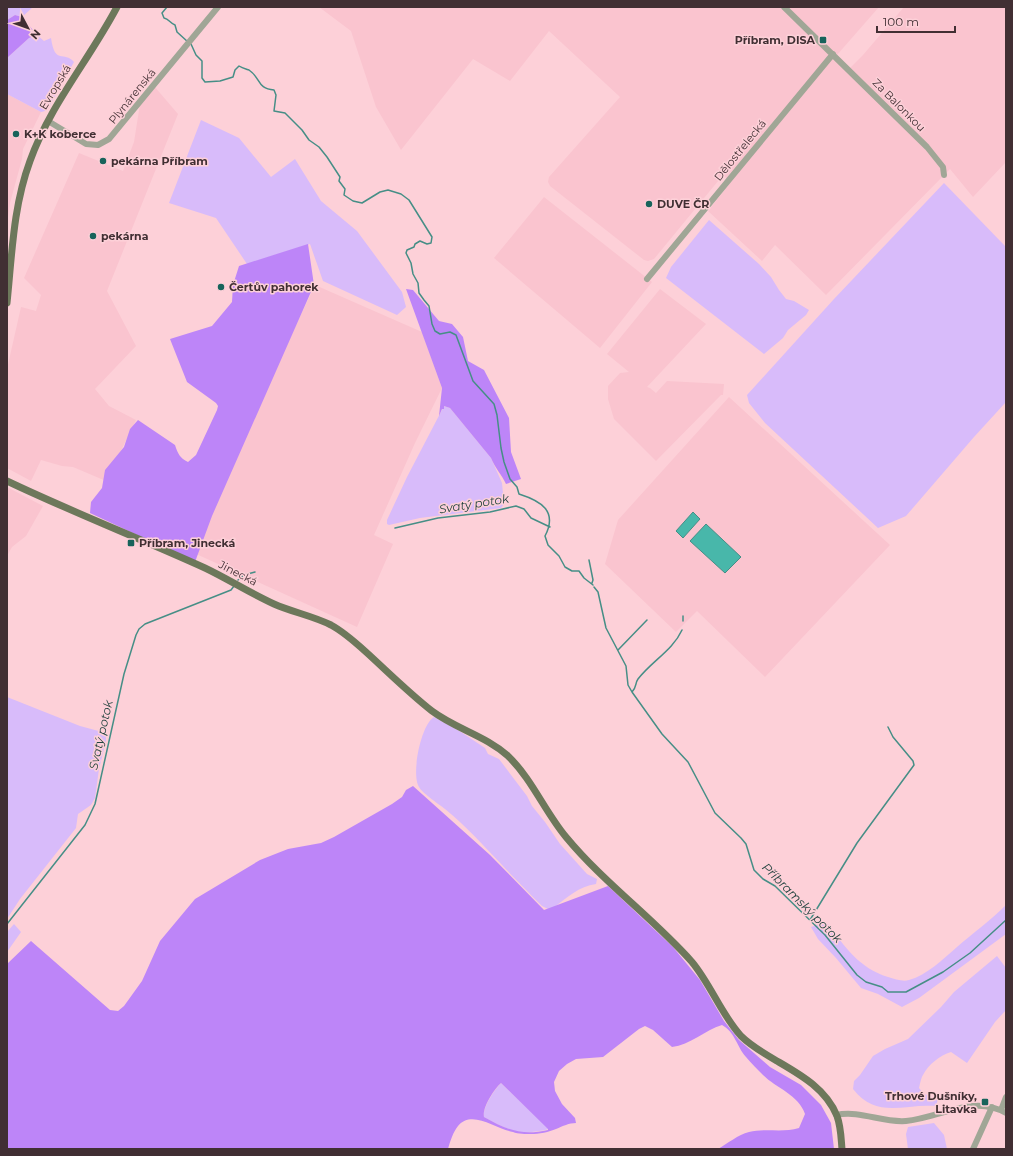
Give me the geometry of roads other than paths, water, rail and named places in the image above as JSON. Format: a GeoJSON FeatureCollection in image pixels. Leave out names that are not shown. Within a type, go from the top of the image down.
{"type":"FeatureCollection","features":[{"type":"Feature","properties":{"kind":"main road","name":"Evropská"},"geometry":{"type":"LineString","coordinates":[[7,302],[12,247],[19,197],[30,162],[48,121],[117,7]]}},
{"type":"Feature","properties":{"kind":"main road","name":"Jinecká"},"geometry":{"type":"LineString","coordinates":[[7,481],[203,567],[277,605],[331,626],[347,636],[433,711],[452,724],[487,740],[510,758],[566,837],[582,855],[674,943],[694,965],[731,1023],[742,1036],[763,1053],[801,1075],[820,1090],[830,1102],[836,1115],[842,1149]]}},
{"type":"Feature","properties":{"kind":"street","name":"Plynárenská"},"geometry":{"type":"LineString","coordinates":[[48,121],[86,144],[98,145],[109,139],[218,7]]}},
{"type":"Feature","properties":{"kind":"street","name":"Za Balonkou"},"geometry":{"type":"LineString","coordinates":[[784,7],[927,147],[943,167],[944,175]]}},
{"type":"Feature","properties":{"kind":"street","name":"Dělostřelecká"},"geometry":{"type":"LineString","coordinates":[[647,279],[833,54]]}},
{"type":"Feature","properties":{"kind":"street"},"geometry":{"type":"LineString","coordinates":[[836,1115],[847,1113],[863,1114],[894,1121],[906,1121],[969,1106],[981,1105],[992,1107],[1004,1112],[1006,1097]]}},
{"type":"Feature","properties":{"kind":"street"},"geometry":{"type":"LineString","coordinates":[[973,1149],[992,1107]]}},
{"type":"Feature","properties":{"kind":"water"},"geometry":{"type":"Polygon","coordinates":[[[693,512],[700,519],[683,538],[676,531],[693,512]]]}},
{"type":"Feature","properties":{"kind":"water"},"geometry":{"type":"Polygon","coordinates":[[[706,524],[741,557],[725,573],[690,541],[706,524]]]}},
{"type":"Feature","properties":{"kind":"waterway","name":"Příbramský potok"},"geometry":{"type":"LineString","coordinates":[[167,7],[162,13],[164,18],[175,25],[177,32],[188,42]]}},
{"type":"Feature","properties":{"kind":"waterway","name":"Příbramský potok"},"geometry":{"type":"LineString","coordinates":[[191,44],[196,55],[202,61],[202,78],[205,82],[220,81],[233,77],[235,70],[239,66],[253,73],[265,88],[274,90],[276,95],[274,111],[285,113],[302,130],[309,140],[319,147],[340,177],[339,181],[345,189],[344,195],[353,201],[362,203],[380,192],[388,190],[401,194],[409,200],[432,237],[431,243],[427,244],[420,241],[415,244],[414,247],[407,250],[406,253],[411,263],[413,274],[418,283],[419,293],[429,306],[432,324],[435,331],[440,334],[450,332],[456,335],[473,381],[494,404],[497,415],[501,448],[510,479],[517,487],[519,494],[534,500],[545,508],[550,520],[545,536],[548,545],[559,556],[565,567],[572,571],[579,571],[584,578],[593,585]]}},
{"type":"Feature","properties":{"kind":"waterway","name":"Svatý potok"},"geometry":{"type":"LineString","coordinates":[[395,528],[438,518],[490,512],[516,506],[524,509],[531,518],[550,527]]}},
{"type":"Feature","properties":{"kind":"waterway"},"geometry":{"type":"LineString","coordinates":[[589,560],[593,580],[592,583]]}},
{"type":"Feature","properties":{"kind":"waterway","name":"Svatý potok"},"geometry":{"type":"LineString","coordinates":[[238,580],[244,575],[255,572]]}},
{"type":"Feature","properties":{"kind":"waterway","name":"Svatý potok"},"geometry":{"type":"LineString","coordinates":[[7,924],[85,825],[95,804],[124,674],[139,629],[145,624],[231,590],[234,586]]}},
{"type":"Feature","properties":{"kind":"waterway","name":"Příbramský potok"},"geometry":{"type":"LineString","coordinates":[[594,587],[598,592],[606,628],[626,666],[628,685],[632,692],[662,734],[688,762],[715,813],[746,844],[754,870],[763,879],[775,886],[825,935],[857,975],[866,982],[882,987],[888,992],[906,992],[943,972],[970,953],[1006,920]]}},
{"type":"Feature","properties":{"kind":"waterway"},"geometry":{"type":"LineString","coordinates":[[683,616],[683,621]]}},
{"type":"Feature","properties":{"kind":"waterway"},"geometry":{"type":"LineString","coordinates":[[618,650],[647,620]]}},
{"type":"Feature","properties":{"kind":"waterway"},"geometry":{"type":"LineString","coordinates":[[632,692],[638,679],[668,650],[682,630]]}},
{"type":"Feature","properties":{"kind":"waterway"},"geometry":{"type":"LineString","coordinates":[[810,920],[857,843],[914,765],[913,761],[893,737],[888,727]]}},
{"type":"Feature","properties":{"kind":"place","name":"Příbram, DISA"},"geometry":{"type":"Point","coordinates":[823,40]}},
{"type":"Feature","properties":{"kind":"place","name":"K+K koberce"},"geometry":{"type":"Point","coordinates":[16,134]}},
{"type":"Feature","properties":{"kind":"place","name":"pekárna Příbram"},"geometry":{"type":"Point","coordinates":[103,161]}},
{"type":"Feature","properties":{"kind":"place","name":"DUVE ČR"},"geometry":{"type":"Point","coordinates":[649,204]}},
{"type":"Feature","properties":{"kind":"place","name":"pekárna"},"geometry":{"type":"Point","coordinates":[93,236]}},
{"type":"Feature","properties":{"kind":"place","name":"Čertův pahorek"},"geometry":{"type":"Point","coordinates":[221,287]}},
{"type":"Feature","properties":{"kind":"place","name":"Příbram, Jinecká"},"geometry":{"type":"Point","coordinates":[131,543]}},
{"type":"Feature","properties":{"kind":"place","name":"Trhové Dušníky, Litavka"},"geometry":{"type":"Point","coordinates":[985,1102]}}]}
